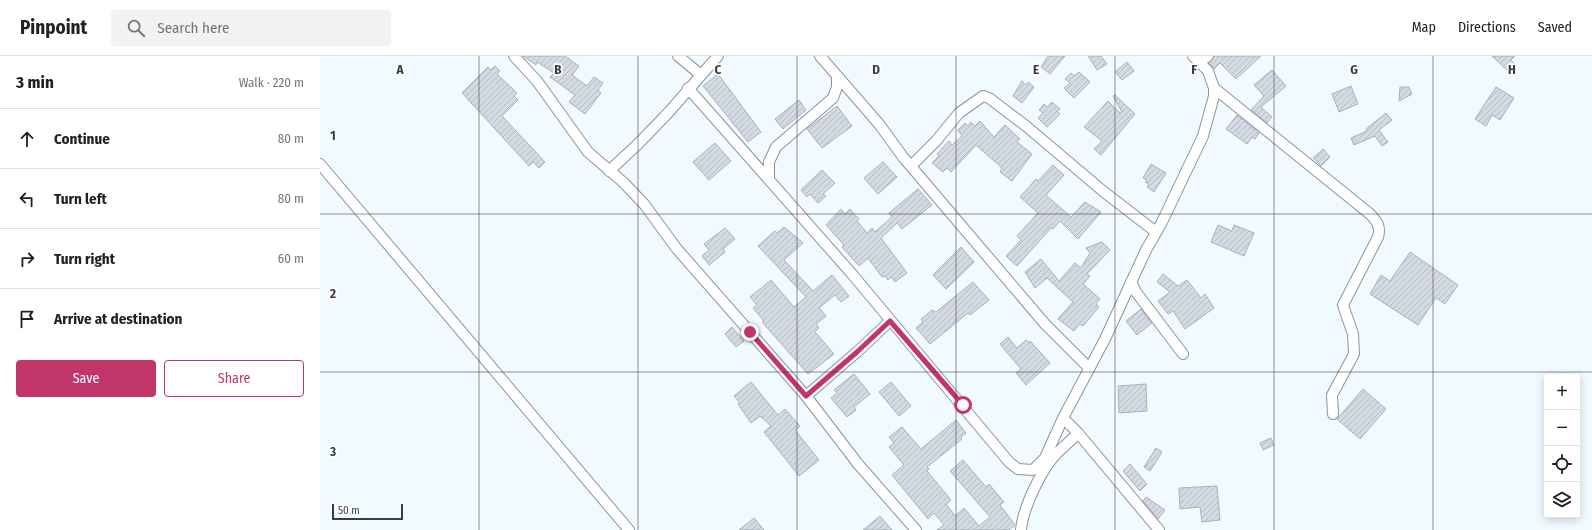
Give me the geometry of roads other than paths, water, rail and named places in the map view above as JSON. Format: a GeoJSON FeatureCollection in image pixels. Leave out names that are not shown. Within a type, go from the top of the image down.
{"type":"FeatureCollection","features":[{"type":"Feature","properties":{"kind":"street"},"geometry":{"type":"LineString","coordinates":[[514,56],[537,81],[588,152],[644,204],[677,249],[806,396],[858,464],[916,530]]}},
{"type":"Feature","properties":{"kind":"street"},"geometry":{"type":"LineString","coordinates":[[678,56],[701,75]]}},
{"type":"Feature","properties":{"kind":"street"},"geometry":{"type":"LineString","coordinates":[[609,171],[643,139],[718,56]]}},
{"type":"Feature","properties":{"kind":"street"},"geometry":{"type":"LineString","coordinates":[[820,56],[1045,324],[1089,368]]}},
{"type":"Feature","properties":{"kind":"street"},"geometry":{"type":"LineString","coordinates":[[1196,59],[1208,56]]}},
{"type":"Feature","properties":{"kind":"street"},"geometry":{"type":"LineString","coordinates":[[688,88],[852,274],[890,321],[963,405],[1009,462],[1018,468],[1034,470],[1045,458],[1063,418],[1105,340],[1131,282],[1203,136],[1214,96],[1214,88],[1208,71],[1196,59]]}},
{"type":"Feature","properties":{"kind":"street"},"geometry":{"type":"LineString","coordinates":[[769,179],[769,162],[776,147],[833,98],[837,88],[837,76]]}},
{"type":"Feature","properties":{"kind":"street"},"geometry":{"type":"LineString","coordinates":[[1214,88],[1377,221],[1379,227],[1378,237],[1343,305],[1353,334],[1354,354],[1332,395],[1333,414]]}},
{"type":"Feature","properties":{"kind":"street"},"geometry":{"type":"LineString","coordinates":[[911,166],[936,141],[959,113],[983,96],[989,98],[1026,126],[1104,192],[1156,232]]}},
{"type":"Feature","properties":{"kind":"street"},"geometry":{"type":"LineString","coordinates":[[320,164],[629,530]]}},
{"type":"Feature","properties":{"kind":"street"},"geometry":{"type":"LineString","coordinates":[[1131,282],[1136,292],[1183,354]]}},
{"type":"Feature","properties":{"kind":"street"},"geometry":{"type":"LineString","coordinates":[[806,396],[890,321]]}},
{"type":"Feature","properties":{"kind":"street"},"geometry":{"type":"LineString","coordinates":[[1063,418],[1078,433],[1159,530]]}},
{"type":"Feature","properties":{"kind":"street"},"geometry":{"type":"LineString","coordinates":[[1021,530],[1025,513],[1035,488],[1048,464],[1057,452],[1078,433]]}}]}
